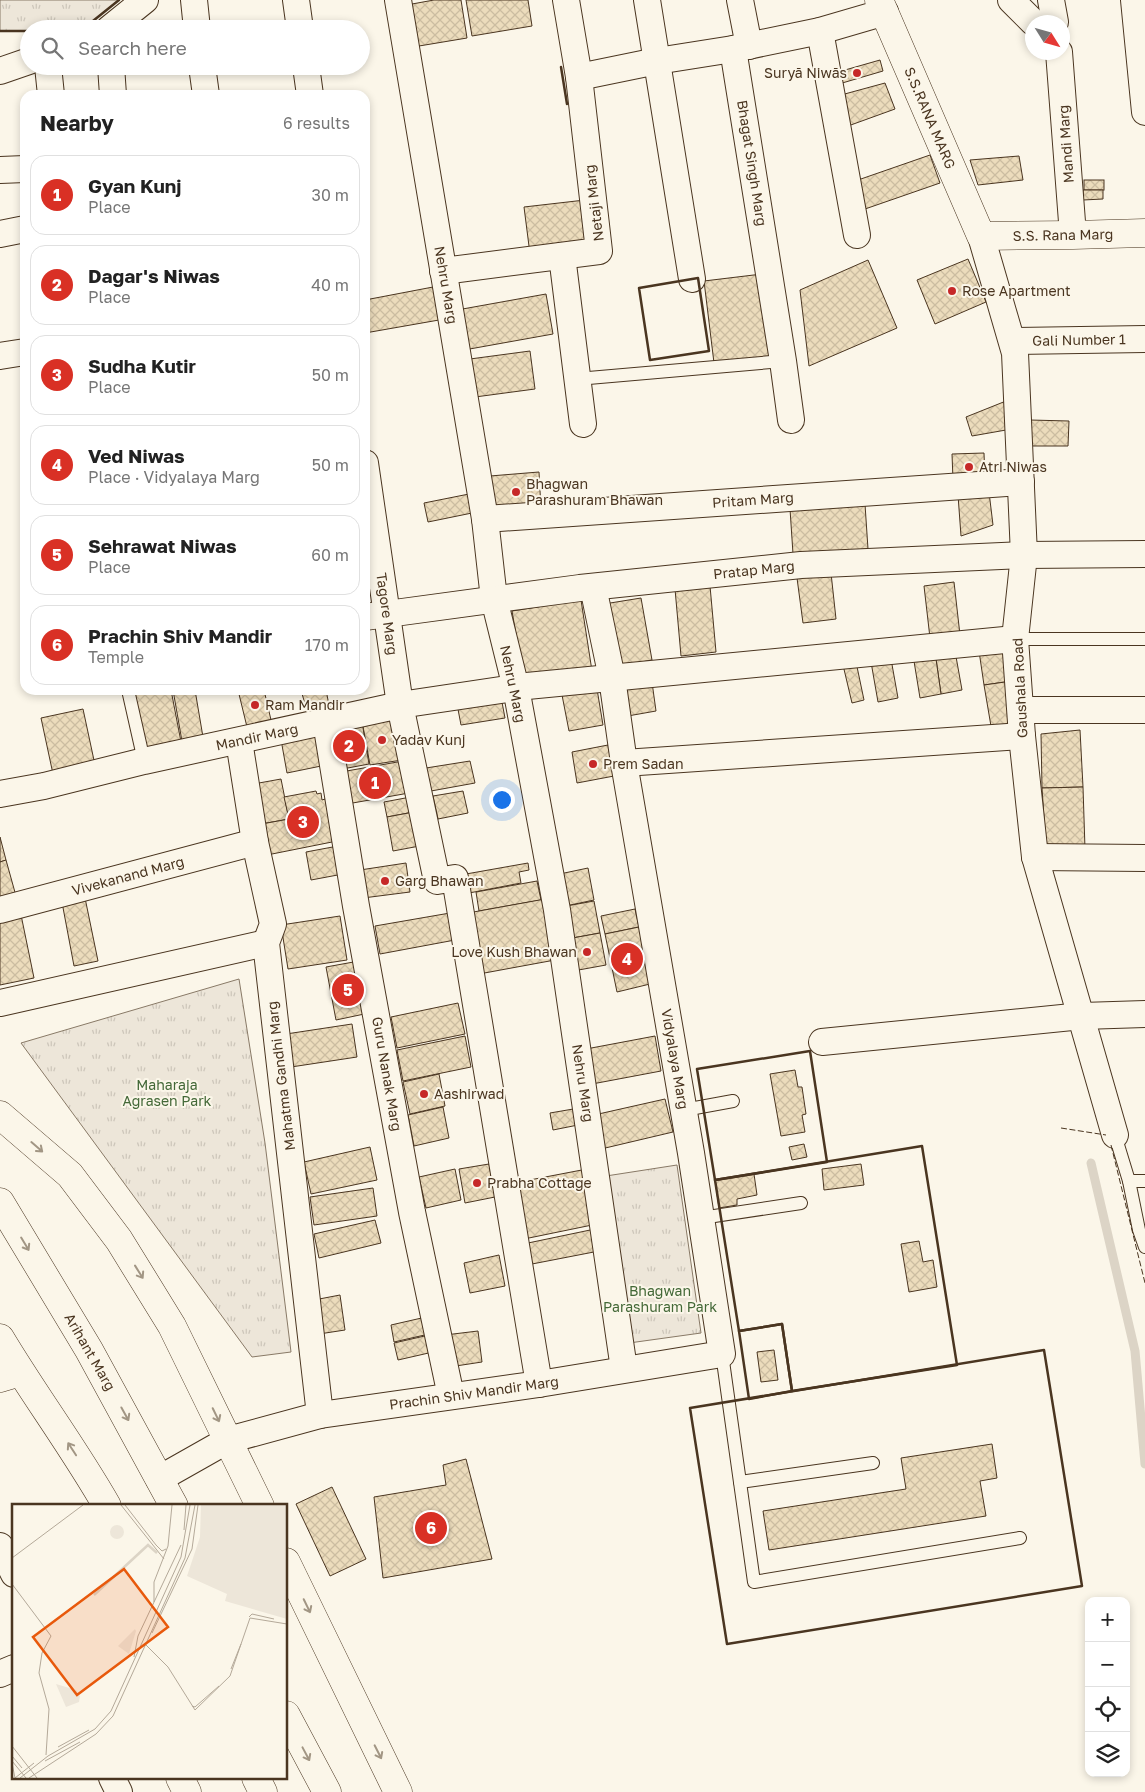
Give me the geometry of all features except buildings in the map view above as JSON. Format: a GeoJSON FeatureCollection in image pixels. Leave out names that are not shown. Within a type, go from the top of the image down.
{"type":"FeatureCollection","features":[{"type":"Feature","properties":{"kind":"street"},"geometry":{"type":"LineString","coordinates":[[120,20],[145,0]]}},
{"type":"Feature","properties":{"kind":"street"},"geometry":{"type":"LineString","coordinates":[[194,0],[196,20]]}},
{"type":"Feature","properties":{"kind":"street","name":"Nehru Marg"},"geometry":{"type":"LineString","coordinates":[[398,0],[485,519],[494,599],[516,688],[557,910],[624,1370]]}},
{"type":"Feature","properties":{"kind":"street","name":"Netaji Marg"},"geometry":{"type":"LineString","coordinates":[[443,271],[599,251],[579,77],[566,0]]}},
{"type":"Feature","properties":{"kind":"street"},"geometry":{"type":"LineString","coordinates":[[647,0],[692,279]]}},
{"type":"Feature","properties":{"kind":"street","name":"Bhagat Singh Marg"},"geometry":{"type":"LineString","coordinates":[[740,0],[741,47],[770,277],[784,361],[791,420]]}},
{"type":"Feature","properties":{"kind":"street"},"geometry":{"type":"LineString","coordinates":[[1011,0],[1026,15]]}},
{"type":"Feature","properties":{"kind":"street"},"geometry":{"type":"LineString","coordinates":[[1051,0],[1054,15]]}},
{"type":"Feature","properties":{"kind":"street"},"geometry":{"type":"LineString","coordinates":[[1134,0],[1145,112]]}},
{"type":"Feature","properties":{"kind":"street"},"geometry":{"type":"LineString","coordinates":[[579,77],[820,31],[882,6]]}},
{"type":"Feature","properties":{"kind":"street","name":"S.S.RANA MARG"},"geometry":{"type":"LineString","coordinates":[[882,6],[981,236]]}},
{"type":"Feature","properties":{"kind":"street"},"geometry":{"type":"LineString","coordinates":[[820,31],[857,235]]}},
{"type":"Feature","properties":{"kind":"street","name":"Mandi Marg"},"geometry":{"type":"LineString","coordinates":[[1060,60],[1073,236]]}},
{"type":"Feature","properties":{"kind":"street"},"geometry":{"type":"LineString","coordinates":[[0,71],[20,64]]}},
{"type":"Feature","properties":{"kind":"street"},"geometry":{"type":"LineString","coordinates":[[49,75],[50,90]]}},
{"type":"Feature","properties":{"kind":"street"},"geometry":{"type":"LineString","coordinates":[[112,75],[113,90]]}},
{"type":"Feature","properties":{"kind":"street"},"geometry":{"type":"LineString","coordinates":[[203,75],[205,90]]}},
{"type":"Feature","properties":{"kind":"street"},"geometry":{"type":"LineString","coordinates":[[307,75],[309,90]]}},
{"type":"Feature","properties":{"kind":"street"},"geometry":{"type":"LineString","coordinates":[[0,170],[20,169]]}},
{"type":"Feature","properties":{"kind":"street"},"geometry":{"type":"LineString","coordinates":[[0,234],[20,231]]}},
{"type":"Feature","properties":{"kind":"street","name":"S.S. Rana Marg"},"geometry":{"type":"LineString","coordinates":[[981,236],[1073,236],[1145,233]]}},
{"type":"Feature","properties":{"kind":"street","name":"Gaushala Road"},"geometry":{"type":"LineString","coordinates":[[981,236],[1016,353],[1024,555],[1016,639],[1022,736],[1035,857],[1115,1135]]}},
{"type":"Feature","properties":{"kind":"street"},"geometry":{"type":"LineString","coordinates":[[562,256],[582,424]]}},
{"type":"Feature","properties":{"kind":"street","name":"Gali Number 1"},"geometry":{"type":"LineString","coordinates":[[1013,341],[1145,339]]}},
{"type":"Feature","properties":{"kind":"street"},"geometry":{"type":"LineString","coordinates":[[0,356],[20,353]]}},
{"type":"Feature","properties":{"kind":"street","name":"Pritam Marg"},"geometry":{"type":"LineString","coordinates":[[485,519],[1021,482]]}},
{"type":"Feature","properties":{"kind":"street","name":"Tagore Marg"},"geometry":{"type":"LineString","coordinates":[[370,532],[376,615],[400,705],[437,881],[455,878],[539,1384]]}},
{"type":"Feature","properties":{"kind":"street","name":"Pratap Marg"},"geometry":{"type":"LineString","coordinates":[[376,615],[593,587],[801,565],[1024,555],[1145,554]]}},
{"type":"Feature","properties":{"kind":"street","name":"Vidyalaya Marg"},"geometry":{"type":"LineString","coordinates":[[593,587],[612,678],[624,763],[684,1110],[722,1354]]}},
{"type":"Feature","properties":{"kind":"street","name":"Mandir Marg"},"geometry":{"type":"LineString","coordinates":[[0,794],[44,786],[144,761],[400,705],[516,688],[1016,639]]}},
{"type":"Feature","properties":{"kind":"street"},"geometry":{"type":"LineString","coordinates":[[1021,710],[1145,710]]}},
{"type":"Feature","properties":{"kind":"street","name":"Guru Nanak Marg"},"geometry":{"type":"LineString","coordinates":[[326,722],[356,906],[412,1212],[451,1396]]}},
{"type":"Feature","properties":{"kind":"street"},"geometry":{"type":"LineString","coordinates":[[624,763],[1022,736]]}},
{"type":"Feature","properties":{"kind":"street","name":"Mahatma Gandhi Marg"},"geometry":{"type":"LineString","coordinates":[[239,740],[255,842],[273,924],[266,943],[320,1415]]}},
{"type":"Feature","properties":{"kind":"street","name":"Vivekanand Marg"},"geometry":{"type":"LineString","coordinates":[[0,910],[255,842]]}},
{"type":"Feature","properties":{"kind":"street"},"geometry":{"type":"LineString","coordinates":[[1035,857],[1145,858]]}},
{"type":"Feature","properties":{"kind":"street"},"geometry":{"type":"LineString","coordinates":[[0,1003],[266,943]]}},
{"type":"Feature","properties":{"kind":"street"},"geometry":{"type":"LineString","coordinates":[[822,1042],[1082,1016],[1145,1014]]}},
{"type":"Feature","properties":{"kind":"street"},"geometry":{"type":"LineString","coordinates":[[0,1115],[70,1175],[119,1240],[172,1326],[259,1504]]}},
{"type":"Feature","properties":{"kind":"street","name":"Arihant Marg"},"geometry":{"type":"LineString","coordinates":[[0,1202],[89,1350],[173,1504]]}},
{"type":"Feature","properties":{"kind":"street"},"geometry":{"type":"LineString","coordinates":[[0,1339],[10,1375],[91,1478],[106,1504]]}},
{"type":"Feature","properties":{"kind":"street","name":"Prachin Shiv Mandir Marg"},"geometry":{"type":"LineString","coordinates":[[159,1479],[228,1440],[320,1415],[539,1384],[722,1354]]}},
{"type":"Feature","properties":{"kind":"street"},"geometry":{"type":"LineString","coordinates":[[87,1504],[91,1478]]}},
{"type":"Feature","properties":{"kind":"street"},"geometry":{"type":"LineString","coordinates":[[0,1546],[12,1570]]}},
{"type":"Feature","properties":{"kind":"street"},"geometry":{"type":"LineString","coordinates":[[288,1566],[398,1792]]}},
{"type":"Feature","properties":{"kind":"street"},"geometry":{"type":"LineString","coordinates":[[0,1674],[12,1669]]}},
{"type":"Feature","properties":{"kind":"street"},"geometry":{"type":"LineString","coordinates":[[288,1719],[327,1792]]}},
{"type":"Feature","properties":{"kind":"street"},"geometry":{"type":"LineString","coordinates":[[113,1780],[119,1792]]}},
{"type":"Feature","properties":{"kind":"street"},"geometry":{"type":"LineString","coordinates":[[181,1780],[187,1792]]}},
{"type":"Feature","properties":{"kind":"street"},"geometry":{"type":"LineString","coordinates":[[257,1780],[263,1792]]}},
{"type":"Feature","properties":{"kind":"lane"},"geometry":{"type":"LineString","coordinates":[[577,379],[784,361]]}},
{"type":"Feature","properties":{"kind":"lane"},"geometry":{"type":"LineString","coordinates":[[1016,639],[1145,640]]}},
{"type":"Feature","properties":{"kind":"lane"},"geometry":{"type":"LineString","coordinates":[[129,695],[144,761]]}},
{"type":"Feature","properties":{"kind":"lane"},"geometry":{"type":"LineString","coordinates":[[684,1110],[733,1101]]}},
{"type":"Feature","properties":{"kind":"lane"},"geometry":{"type":"LineString","coordinates":[[1115,1135],[1129,1181],[1139,1230],[1145,1247]]}},
{"type":"Feature","properties":{"kind":"lane"},"geometry":{"type":"LineString","coordinates":[[1129,1181],[1145,1181]]}},
{"type":"Feature","properties":{"kind":"lane"},"geometry":{"type":"LineString","coordinates":[[701,1218],[801,1203]]}},
{"type":"Feature","properties":{"kind":"lane"},"geometry":{"type":"LineString","coordinates":[[722,1354],[754,1582],[1020,1538]]}},
{"type":"Feature","properties":{"kind":"lane"},"geometry":{"type":"LineString","coordinates":[[740,1482],[873,1463]]}},
{"type":"Feature","properties":{"kind":"green space"},"geometry":{"type":"Polygon","coordinates":[[[0,0],[119,0],[94,20],[20,20],[20,31],[0,31],[0,0]]]}},
{"type":"Feature","properties":{"kind":"green space","name":"Maharaja Agrasen Park"},"geometry":{"type":"Polygon","coordinates":[[[239,979],[265,1143],[291,1352],[252,1357],[21,1043],[239,979]]]}},
{"type":"Feature","properties":{"kind":"green space","name":"Bhagwan Parashuram Park"},"geometry":{"type":"Polygon","coordinates":[[[677,1165],[701,1333],[629,1343],[606,1176],[677,1165]]]}},
{"type":"Feature","properties":{"kind":"waterway"},"geometry":{"type":"LineString","coordinates":[[1091,1163],[1135,1351],[1145,1464]]}},
{"type":"Feature","properties":{"kind":"fence"},"geometry":{"type":"LineString","coordinates":[[1061,1128],[1106,1135]]}},
{"type":"Feature","properties":{"kind":"fence"},"geometry":{"type":"LineString","coordinates":[[1111,1145],[1145,1283]]}},
{"type":"Feature","properties":{"kind":"wall"},"geometry":{"type":"LineString","coordinates":[[94,20],[119,0]]}},
{"type":"Feature","properties":{"kind":"wall"},"geometry":{"type":"LineString","coordinates":[[0,31],[20,31]]}},
{"type":"Feature","properties":{"kind":"wall"},"geometry":{"type":"LineString","coordinates":[[561,67],[567,104]]}},
{"type":"Feature","properties":{"kind":"wall"},"geometry":{"type":"LineString","coordinates":[[698,278],[709,351],[650,360],[639,288],[698,278]]}},
{"type":"Feature","properties":{"kind":"wall"},"geometry":{"type":"LineString","coordinates":[[810,1051],[827,1162],[715,1180],[697,1069],[810,1051]]}},
{"type":"Feature","properties":{"kind":"wall"},"geometry":{"type":"LineString","coordinates":[[922,1146],[957,1365],[792,1391],[782,1324],[739,1331],[715,1180],[922,1146]]}},
{"type":"Feature","properties":{"kind":"wall"},"geometry":{"type":"LineString","coordinates":[[782,1324],[792,1391],[749,1399],[739,1331],[782,1324]]}},
{"type":"Feature","properties":{"kind":"wall"},"geometry":{"type":"LineString","coordinates":[[1044,1350],[1082,1586],[727,1644],[690,1408],[1044,1350]]}},
{"type":"Feature","properties":{"kind":"place","name":"Suryā Niwās"},"geometry":{"type":"Point","coordinates":[857,73]}},
{"type":"Feature","properties":{"kind":"place","name":"Rose Apartment"},"geometry":{"type":"Point","coordinates":[952,291]}},
{"type":"Feature","properties":{"kind":"place","name":"Atri Niwas"},"geometry":{"type":"Point","coordinates":[969,467]}},
{"type":"Feature","properties":{"kind":"place","name":"Bhagwan Parashuram Bhawan"},"geometry":{"type":"Point","coordinates":[516,492]}},
{"type":"Feature","properties":{"kind":"place","name":"Ram Mandir"},"geometry":{"type":"Point","coordinates":[255,705]}},
{"type":"Feature","properties":{"kind":"place","name":"Yadav Kunj"},"geometry":{"type":"Point","coordinates":[382,740]}},
{"type":"Feature","properties":{"kind":"place","name":"Dagar's Niwas"},"geometry":{"type":"Point","coordinates":[349,746]}},
{"type":"Feature","properties":{"kind":"place","name":"Prem Sadan"},"geometry":{"type":"Point","coordinates":[593,764]}},
{"type":"Feature","properties":{"kind":"place","name":"Gyan Kunj"},"geometry":{"type":"Point","coordinates":[375,783]}},
{"type":"Feature","properties":{"kind":"place","name":"Sudha Kutir"},"geometry":{"type":"Point","coordinates":[303,822]}},
{"type":"Feature","properties":{"kind":"place","name":"Garg Bhawan"},"geometry":{"type":"Point","coordinates":[385,881]}},
{"type":"Feature","properties":{"kind":"place","name":"Love Kush Bhawan"},"geometry":{"type":"Point","coordinates":[587,952]}},
{"type":"Feature","properties":{"kind":"place","name":"Ved Niwas"},"geometry":{"type":"Point","coordinates":[627,959]}},
{"type":"Feature","properties":{"kind":"place","name":"Sehrawat Niwas"},"geometry":{"type":"Point","coordinates":[348,990]}},
{"type":"Feature","properties":{"kind":"place","name":"Aashirwad"},"geometry":{"type":"Point","coordinates":[424,1094]}},
{"type":"Feature","properties":{"kind":"place","name":"Prabha Cottage"},"geometry":{"type":"Point","coordinates":[477,1183]}},
{"type":"Feature","properties":{"kind":"place","name":"Prachin Shiv Mandir"},"geometry":{"type":"Point","coordinates":[431,1528]}}]}
